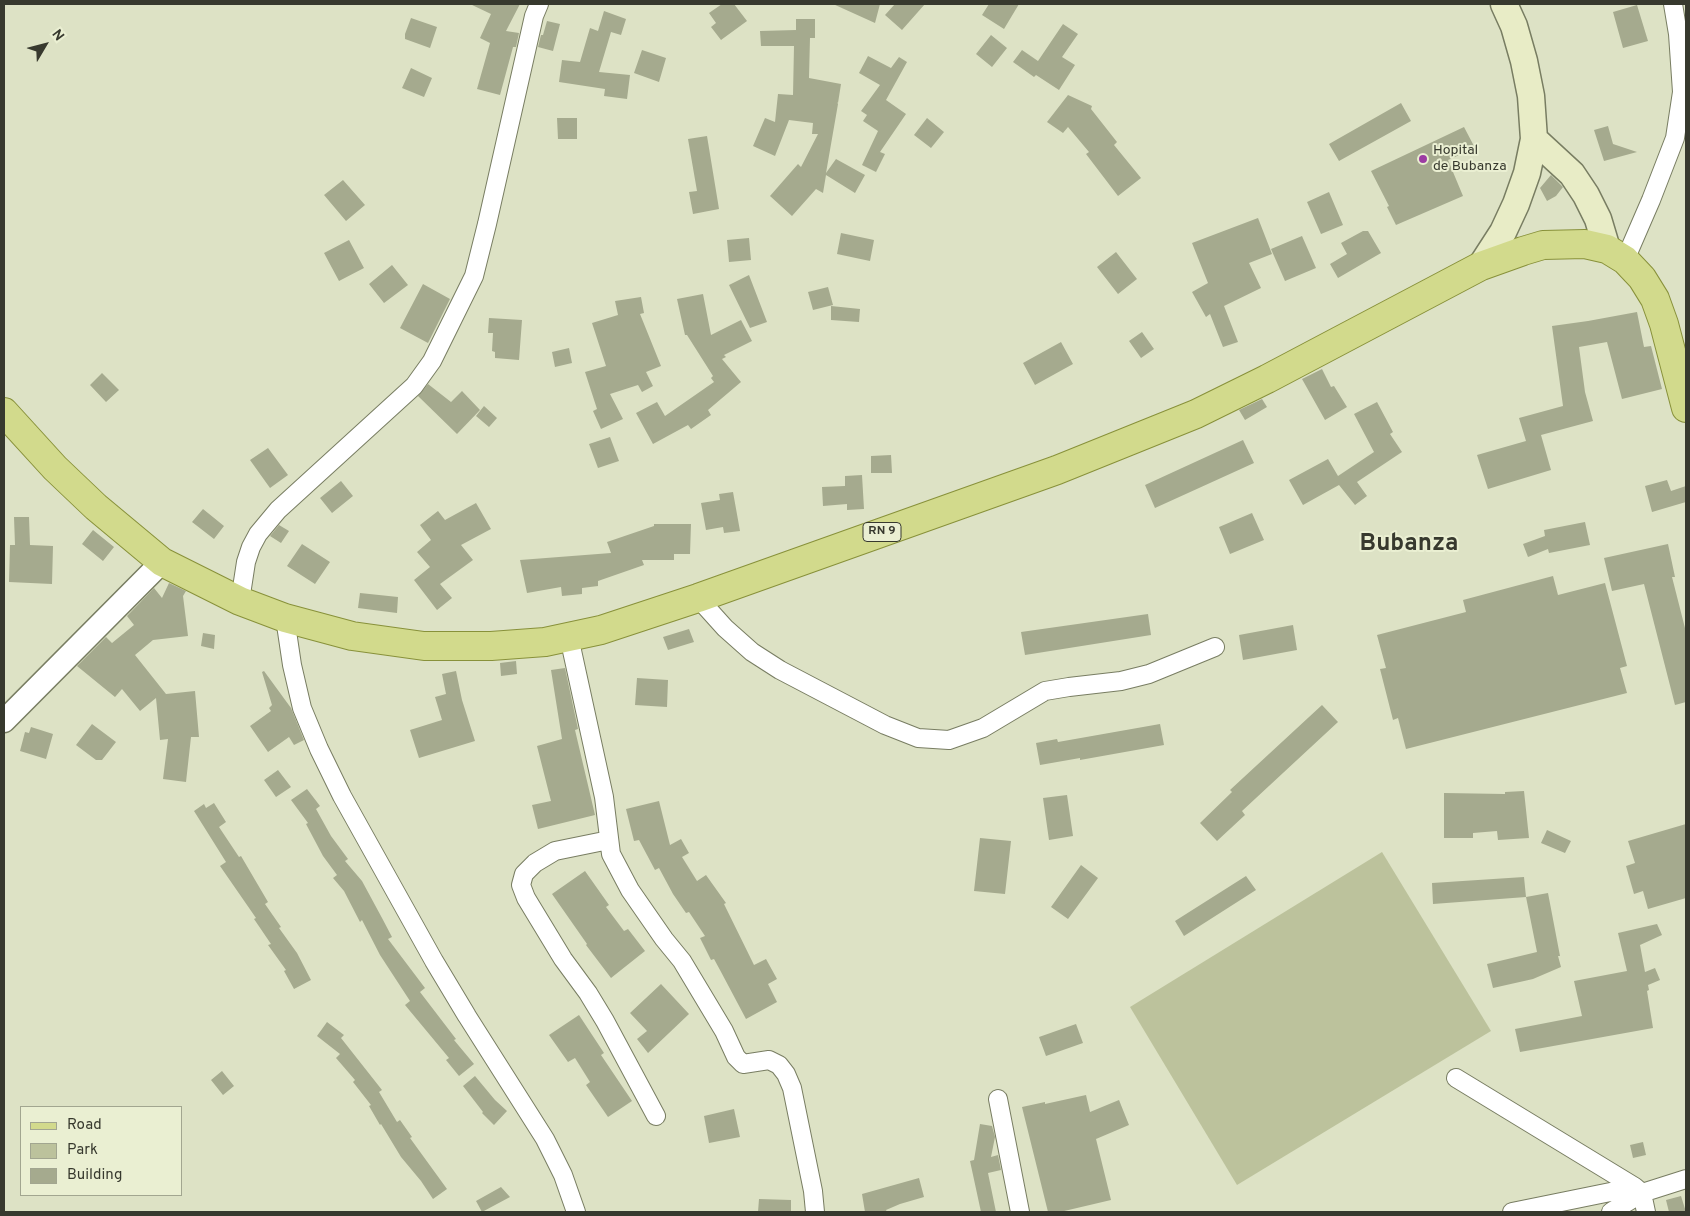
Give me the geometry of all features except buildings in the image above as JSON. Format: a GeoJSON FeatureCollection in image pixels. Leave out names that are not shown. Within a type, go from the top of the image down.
{"type":"FeatureCollection","features":[{"type":"Feature","properties":{"kind":"main road"},"geometry":{"type":"LineString","coordinates":[[1481,266],[1503,232],[1516,204],[1527,173],[1534,139],[1531,96],[1524,61],[1514,26],[1504,4]]}},
{"type":"Feature","properties":{"kind":"main road"},"geometry":{"type":"LineString","coordinates":[[1534,139],[1572,174],[1586,195],[1616,254],[1642,278],[1655,299],[1664,324],[1686,408]]}},
{"type":"Feature","properties":{"kind":"main road","name":"RN 9"},"geometry":{"type":"LineString","coordinates":[[4,412],[55,468],[82,494],[162,562],[240,601],[285,618],[352,636],[424,646],[491,646],[545,642],[601,630],[698,598],[1057,470],[1196,414],[1267,379],[1481,266],[1543,245],[1585,244],[1616,254]]}},
{"type":"Feature","properties":{"kind":"street"},"geometry":{"type":"LineString","coordinates":[[240,601],[250,547],[258,534],[278,510],[414,386],[432,361],[474,276],[534,16],[539,4]]}},
{"type":"Feature","properties":{"kind":"street"},"geometry":{"type":"LineString","coordinates":[[1616,254],[1651,200],[1675,138],[1682,92],[1678,34],[1673,4]]}},
{"type":"Feature","properties":{"kind":"street"},"geometry":{"type":"LineString","coordinates":[[4,721],[162,562]]}},
{"type":"Feature","properties":{"kind":"street"},"geometry":{"type":"LineString","coordinates":[[698,598],[752,652],[780,670],[876,721],[918,738],[949,740],[983,728],[1045,691],[1121,681],[1148,674],[1215,647]]}},
{"type":"Feature","properties":{"kind":"street"},"geometry":{"type":"LineString","coordinates":[[285,618],[292,665],[302,708],[342,796],[434,961],[545,1138],[563,1175],[576,1212]]}},
{"type":"Feature","properties":{"kind":"street"},"geometry":{"type":"LineString","coordinates":[[568,637],[604,797],[612,854],[630,890],[664,939],[682,961],[724,1031],[736,1057],[743,1064],[769,1060],[779,1065],[786,1074],[792,1088],[813,1191],[815,1212]]}},
{"type":"Feature","properties":{"kind":"street"},"geometry":{"type":"LineString","coordinates":[[609,840],[555,851],[535,863],[524,874],[521,885],[526,898],[563,960],[588,993],[605,1021],[656,1116]]}},
{"type":"Feature","properties":{"kind":"street"},"geometry":{"type":"LineString","coordinates":[[1456,1078],[1638,1190],[1646,1212]]}},
{"type":"Feature","properties":{"kind":"street"},"geometry":{"type":"LineString","coordinates":[[998,1099],[1020,1212]]}},
{"type":"Feature","properties":{"kind":"street"},"geometry":{"type":"LineString","coordinates":[[1512,1212],[1638,1190],[1686,1179]]}},
{"type":"Feature","properties":{"kind":"street"},"geometry":{"type":"LineString","coordinates":[[1611,1212],[1638,1190]]}},
{"type":"Feature","properties":{"kind":"green space"},"geometry":{"type":"Polygon","coordinates":[[[1382,852],[1491,1031],[1237,1185],[1130,1007],[1382,852]]]}},
{"type":"Feature","properties":{"kind":"place","name":"Hopital de Bubanza"},"geometry":{"type":"Point","coordinates":[1423,159]}},
{"type":"Feature","properties":{"kind":"district","name":"Bubanza"},"geometry":{"type":"Point","coordinates":[1409,545]}}]}
